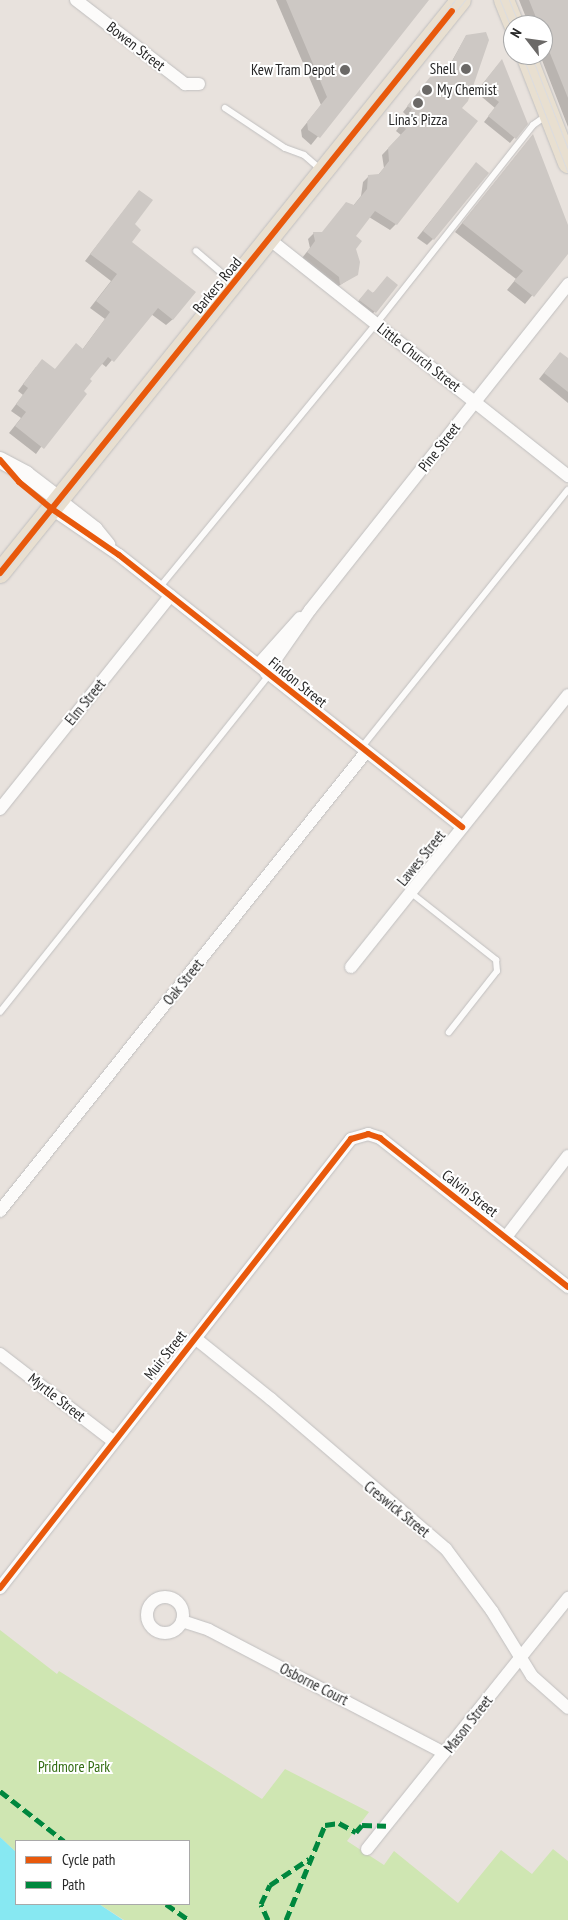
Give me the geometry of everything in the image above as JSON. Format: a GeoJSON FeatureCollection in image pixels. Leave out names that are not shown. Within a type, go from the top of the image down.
{"type":"FeatureCollection","features":[{"type":"Feature","properties":{"kind":"main road","name":"Barkers Road"},"geometry":{"type":"LineString","coordinates":[[0,573],[461,0]]}},
{"type":"Feature","properties":{"kind":"main road"},"geometry":{"type":"LineString","coordinates":[[504,0],[510,15]]}},
{"type":"Feature","properties":{"kind":"main road"},"geometry":{"type":"LineString","coordinates":[[530,65],[568,163]]}},
{"type":"Feature","properties":{"kind":"street","name":"Bowen Street"},"geometry":{"type":"LineString","coordinates":[[76,0],[185,84],[199,84]]}},
{"type":"Feature","properties":{"kind":"street","name":"Little Church Street"},"geometry":{"type":"LineString","coordinates":[[270,239],[568,476]]}},
{"type":"Feature","properties":{"kind":"street","name":"Pine Street"},"geometry":{"type":"LineString","coordinates":[[264,671],[310,610],[568,284]]}},
{"type":"Feature","properties":{"kind":"street"},"geometry":{"type":"LineString","coordinates":[[0,460],[19,482],[56,505]]}},
{"type":"Feature","properties":{"kind":"street","name":"Findon Street"},"geometry":{"type":"LineString","coordinates":[[56,505],[462,827]]}},
{"type":"Feature","properties":{"kind":"street","name":"Elm Street"},"geometry":{"type":"LineString","coordinates":[[0,809],[170,596]]}},
{"type":"Feature","properties":{"kind":"street","name":"Lawes Street"},"geometry":{"type":"LineString","coordinates":[[351,967],[568,695]]}},
{"type":"Feature","properties":{"kind":"street","name":"Oak Street"},"geometry":{"type":"LineString","coordinates":[[0,1211],[364,750]]}},
{"type":"Feature","properties":{"kind":"street","name":"Calvin Street"},"geometry":{"type":"LineString","coordinates":[[350,1139],[368,1134],[380,1138],[568,1287]]}},
{"type":"Feature","properties":{"kind":"street","name":"Muir Street"},"geometry":{"type":"LineString","coordinates":[[0,1588],[350,1139]]}},
{"type":"Feature","properties":{"kind":"street"},"geometry":{"type":"LineString","coordinates":[[506,1237],[568,1156]]}},
{"type":"Feature","properties":{"kind":"street","name":"Creswick Street"},"geometry":{"type":"LineString","coordinates":[[194,1338],[271,1399],[446,1549],[492,1611],[538,1683],[568,1708]]}},
{"type":"Feature","properties":{"kind":"street","name":"Myrtle Street"},"geometry":{"type":"LineString","coordinates":[[0,1354],[113,1441]]}},
{"type":"Feature","properties":{"kind":"street","name":"Mason Street"},"geometry":{"type":"LineString","coordinates":[[367,1849],[568,1598]]}},
{"type":"Feature","properties":{"kind":"street","name":"Osborne Court"},"geometry":{"type":"LineString","coordinates":[[182,1621],[209,1630],[444,1753]]}},
{"type":"Feature","properties":{"kind":"lane"},"geometry":{"type":"LineString","coordinates":[[225,108],[286,148],[304,155],[324,172]]}},
{"type":"Feature","properties":{"kind":"lane"},"geometry":{"type":"LineString","coordinates":[[160,588],[376,324],[533,125],[549,114]]}},
{"type":"Feature","properties":{"kind":"lane"},"geometry":{"type":"LineString","coordinates":[[196,252],[234,283]]}},
{"type":"Feature","properties":{"kind":"lane"},"geometry":{"type":"LineString","coordinates":[[364,750],[568,490]]}},
{"type":"Feature","properties":{"kind":"lane"},"geometry":{"type":"LineString","coordinates":[[0,1012],[264,671]]}},
{"type":"Feature","properties":{"kind":"lane"},"geometry":{"type":"LineString","coordinates":[[410,892],[496,960],[497,972],[449,1032]]}},
{"type":"Feature","properties":{"kind":"green space","name":"Pridmore Park"},"geometry":{"type":"Polygon","coordinates":[[[0,1630],[57,1674],[59,1671],[262,1799],[285,1769],[369,1812],[347,1841],[384,1865],[394,1851],[458,1903],[501,1850],[532,1874],[553,1849],[568,1861],[568,1920],[124,1920],[101,1905],[190,1905],[190,1840],[15,1840],[15,1851],[0,1837],[0,1630]]]}},
{"type":"Feature","properties":{"kind":"water"},"geometry":{"type":"Polygon","coordinates":[[[0,1837],[15,1851],[15,1905],[100,1905],[123,1920],[0,1920],[0,1837]]]}},
{"type":"Feature","properties":{"kind":"building","name":"Kew Tram Depot"},"geometry":{"type":"Polygon","coordinates":[[[286,0],[429,0],[320,138],[308,130],[307,122],[327,97],[286,0]]]}},
{"type":"Feature","properties":{"kind":"building"},"geometry":{"type":"Polygon","coordinates":[[[529,0],[568,0],[568,98],[553,61],[553,15],[535,15],[529,0]]]}},
{"type":"Feature","properties":{"kind":"building"},"geometry":{"type":"Polygon","coordinates":[[[486,32],[489,40],[468,101],[462,108],[478,121],[397,225],[375,211],[356,236],[362,241],[356,249],[360,262],[358,275],[340,285],[339,277],[307,252],[315,241],[313,232],[322,232],[346,202],[354,205],[367,189],[368,175],[379,174],[389,161],[388,148],[406,129],[401,125],[412,109],[407,106],[430,77],[445,75],[466,35],[486,32]]]}},
{"type":"Feature","properties":{"kind":"building"},"geometry":{"type":"Polygon","coordinates":[[[502,59],[528,124],[516,139],[488,116],[499,102],[480,87],[502,59]]]}},
{"type":"Feature","properties":{"kind":"building"},"geometry":{"type":"Polygon","coordinates":[[[533,134],[568,225],[568,254],[534,297],[514,281],[523,271],[462,223],[533,134]]]}},
{"type":"Feature","properties":{"kind":"building"},"geometry":{"type":"Polygon","coordinates":[[[476,162],[489,173],[434,240],[423,231],[476,162]]]}},
{"type":"Feature","properties":{"kind":"building"},"geometry":{"type":"Polygon","coordinates":[[[139,190],[153,200],[135,224],[141,230],[132,242],[196,292],[173,320],[158,308],[114,362],[108,357],[90,379],[92,381],[84,391],[87,394],[44,449],[15,426],[26,412],[16,404],[28,388],[23,384],[42,359],[55,369],[76,343],[83,349],[110,312],[96,301],[117,274],[90,254],[139,190]]]}},
{"type":"Feature","properties":{"kind":"building"},"geometry":{"type":"Polygon","coordinates":[[[387,276],[398,285],[376,313],[359,300],[368,289],[373,293],[387,276]]]}},
{"type":"Feature","properties":{"kind":"building"},"geometry":{"type":"Polygon","coordinates":[[[560,352],[568,358],[568,392],[544,373],[560,352]]]}},
{"type":"Feature","properties":{"kind":"tram line"},"geometry":{"type":"LineString","coordinates":[[133,404],[455,0]]}},
{"type":"Feature","properties":{"kind":"tram line"},"geometry":{"type":"LineString","coordinates":[[0,579],[465,0]]}},
{"type":"Feature","properties":{"kind":"tram line"},"geometry":{"type":"LineString","coordinates":[[500,0],[506,15]]}},
{"type":"Feature","properties":{"kind":"tram line"},"geometry":{"type":"LineString","coordinates":[[509,0],[515,15]]}},
{"type":"Feature","properties":{"kind":"tram line"},"geometry":{"type":"LineString","coordinates":[[526,65],[568,173]]}},
{"type":"Feature","properties":{"kind":"tram line"},"geometry":{"type":"LineString","coordinates":[[535,65],[568,149]]}},
{"type":"Feature","properties":{"kind":"tram line"},"geometry":{"type":"LineString","coordinates":[[0,566],[111,431]]}},
{"type":"Feature","properties":{"kind":"marked path"},"geometry":{"type":"LineString","coordinates":[[0,1791],[63,1840]]}},
{"type":"Feature","properties":{"kind":"marked path"},"geometry":{"type":"LineString","coordinates":[[286,1920],[325,1825],[339,1823],[356,1832],[362,1825],[386,1826]]}},
{"type":"Feature","properties":{"kind":"marked path"},"geometry":{"type":"LineString","coordinates":[[268,1920],[261,1904],[270,1885],[309,1859]]}},
{"type":"Feature","properties":{"kind":"marked path"},"geometry":{"type":"LineString","coordinates":[[167,1905],[189,1920]]}},
{"type":"Feature","properties":{"kind":"cycle path"},"geometry":{"type":"LineString","coordinates":[[0,573],[452,11]]}},
{"type":"Feature","properties":{"kind":"cycle path"},"geometry":{"type":"LineString","coordinates":[[0,460],[19,482],[52,509],[119,555],[462,827]]}},
{"type":"Feature","properties":{"kind":"cycle path"},"geometry":{"type":"LineString","coordinates":[[0,1588],[351,1139],[368,1134],[380,1138],[568,1287]]}},
{"type":"Feature","properties":{"kind":"place","name":"Shell"},"geometry":{"type":"Point","coordinates":[466,69]}},
{"type":"Feature","properties":{"kind":"place","name":"Kew Tram Depot"},"geometry":{"type":"Point","coordinates":[345,70]}},
{"type":"Feature","properties":{"kind":"place","name":"My Chemist"},"geometry":{"type":"Point","coordinates":[427,90]}},
{"type":"Feature","properties":{"kind":"place","name":"Lina's Pizza"},"geometry":{"type":"Point","coordinates":[418,103]}}]}
